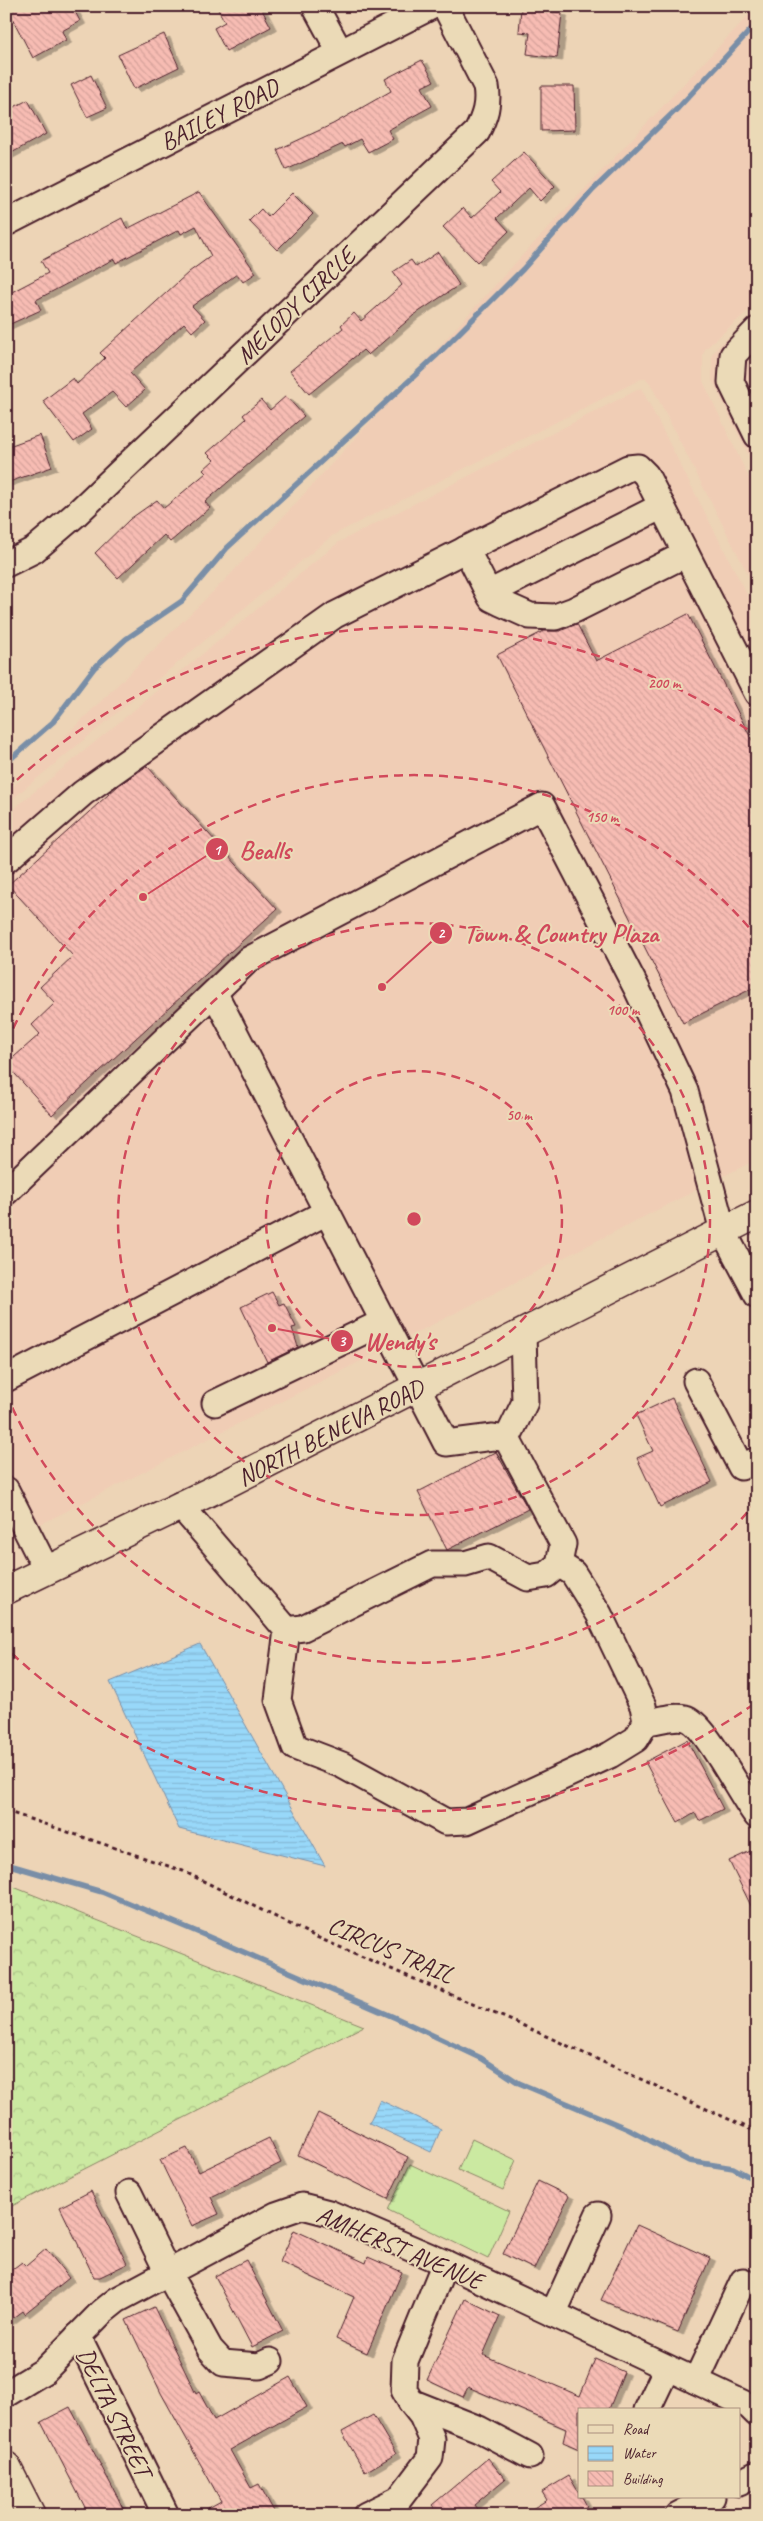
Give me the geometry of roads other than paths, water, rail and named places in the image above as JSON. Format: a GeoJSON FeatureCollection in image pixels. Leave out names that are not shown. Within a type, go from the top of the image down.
{"type":"FeatureCollection","features":[{"type":"Feature","properties":{"kind":"main road","name":"NORTH BENEVA ROAD"},"geometry":{"type":"LineString","coordinates":[[6,1590],[417,1388],[757,1214]]}},
{"type":"Feature","properties":{"kind":"main road"},"geometry":{"type":"LineString","coordinates":[[6,2466],[31,2515]]}},
{"type":"Feature","properties":{"kind":"main road"},"geometry":{"type":"LineString","coordinates":[[6,2510],[13,2515]]}},
{"type":"Feature","properties":{"kind":"street"},"geometry":{"type":"LineString","coordinates":[[315,6],[340,52]]}},
{"type":"Feature","properties":{"kind":"street","name":"BAILEY ROAD"},"geometry":{"type":"LineString","coordinates":[[6,223],[432,6]]}},
{"type":"Feature","properties":{"kind":"street","name":"MELODY CIRCLE"},"geometry":{"type":"LineString","coordinates":[[6,564],[34,550],[75,515],[477,132],[485,116],[488,99],[486,86],[445,6]]}},
{"type":"Feature","properties":{"kind":"street"},"geometry":{"type":"LineString","coordinates":[[757,330],[733,355],[731,382],[757,436]]}},
{"type":"Feature","properties":{"kind":"street"},"geometry":{"type":"LineString","coordinates":[[6,860],[83,793],[335,615],[628,468],[638,467],[646,475],[757,693]]}},
{"type":"Feature","properties":{"kind":"street"},"geometry":{"type":"LineString","coordinates":[[489,593],[662,506]]}},
{"type":"Feature","properties":{"kind":"street"},"geometry":{"type":"LineString","coordinates":[[466,549],[491,598],[530,616],[555,617],[574,610],[686,554]]}},
{"type":"Feature","properties":{"kind":"street"},"geometry":{"type":"LineString","coordinates":[[6,1192],[215,994],[248,960],[542,806],[645,1005],[685,1091],[723,1231],[757,1296]]}},
{"type":"Feature","properties":{"kind":"street"},"geometry":{"type":"LineString","coordinates":[[215,994],[446,1443],[492,1437],[507,1440]]}},
{"type":"Feature","properties":{"kind":"street"},"geometry":{"type":"LineString","coordinates":[[6,1379],[328,1212]]}},
{"type":"Feature","properties":{"kind":"street"},"geometry":{"type":"LineString","coordinates":[[215,1404],[383,1322]]}},
{"type":"Feature","properties":{"kind":"street"},"geometry":{"type":"LineString","coordinates":[[507,1440],[525,1402],[523,1334]]}},
{"type":"Feature","properties":{"kind":"street"},"geometry":{"type":"LineString","coordinates":[[696,1381],[741,1467],[757,1460]]}},
{"type":"Feature","properties":{"kind":"street"},"geometry":{"type":"LineString","coordinates":[[287,1630],[303,1628],[432,1564],[464,1564],[489,1556],[528,1578],[546,1575],[559,1564],[563,1544],[507,1440]]}},
{"type":"Feature","properties":{"kind":"street"},"geometry":{"type":"LineString","coordinates":[[9,1502],[46,1569]]}},
{"type":"Feature","properties":{"kind":"street"},"geometry":{"type":"LineString","coordinates":[[180,1506],[287,1630],[278,1700],[295,1747],[342,1765],[446,1822],[467,1821],[610,1755],[636,1739],[646,1722],[643,1706],[598,1614],[573,1573],[559,1564]]}},
{"type":"Feature","properties":{"kind":"street"},"geometry":{"type":"LineString","coordinates":[[646,1722],[683,1717],[692,1720],[712,1746],[757,1816]]}},
{"type":"Feature","properties":{"kind":"street"},"geometry":{"type":"LineString","coordinates":[[129,2193],[168,2273],[210,2349],[223,2363],[251,2366],[270,2361]]}},
{"type":"Feature","properties":{"kind":"street","name":"AMHERST AVENUE"},"geometry":{"type":"LineString","coordinates":[[6,2394],[44,2371],[117,2300],[276,2215],[302,2206],[329,2213],[445,2263],[749,2406],[757,2414]]}},
{"type":"Feature","properties":{"kind":"street"},"geometry":{"type":"LineString","coordinates":[[553,2314],[598,2215]]}},
{"type":"Feature","properties":{"kind":"street"},"geometry":{"type":"LineString","coordinates":[[366,2515],[399,2499],[430,2458],[432,2439],[422,2416],[404,2390],[405,2361],[445,2263]]}},
{"type":"Feature","properties":{"kind":"street"},"geometry":{"type":"LineString","coordinates":[[696,2381],[743,2282]]}},
{"type":"Feature","properties":{"kind":"street","name":"DELTA STREET"},"geometry":{"type":"LineString","coordinates":[[78,2336],[166,2515]]}},
{"type":"Feature","properties":{"kind":"street"},"geometry":{"type":"LineString","coordinates":[[648,2408],[667,2368]]}},
{"type":"Feature","properties":{"kind":"street"},"geometry":{"type":"LineString","coordinates":[[411,2402],[479,2429],[530,2456]]}},
{"type":"Feature","properties":{"kind":"street"},"geometry":{"type":"LineString","coordinates":[[740,2482],[757,2474]]}},
{"type":"Feature","properties":{"kind":"street"},"geometry":{"type":"LineString","coordinates":[[678,2515],[710,2498]]}},
{"type":"Feature","properties":{"kind":"water"},"geometry":{"type":"Polygon","coordinates":[[[200,1644],[325,1866],[179,1829],[110,1682],[200,1644]]]}},
{"type":"Feature","properties":{"kind":"water"},"geometry":{"type":"Polygon","coordinates":[[[380,2100],[441,2129],[431,2152],[369,2123],[380,2100]]]}},
{"type":"Feature","properties":{"kind":"waterway"},"geometry":{"type":"LineString","coordinates":[[6,763],[53,722],[94,668],[126,639],[182,601],[227,548],[436,356],[523,269],[593,190],[678,108],[757,23]]}},
{"type":"Feature","properties":{"kind":"waterway"},"geometry":{"type":"LineString","coordinates":[[6,1864],[102,1892],[202,1934],[396,2018],[481,2058],[519,2083],[628,2129],[689,2161],[733,2168],[757,2181]]}},
{"type":"Feature","properties":{"kind":"place","name":"Bealls"},"geometry":{"type":"Point","coordinates":[143,897]}},
{"type":"Feature","properties":{"kind":"place","name":"Town & Country Plaza"},"geometry":{"type":"Point","coordinates":[382,987]}},
{"type":"Feature","properties":{"kind":"place","name":"Wendy's"},"geometry":{"type":"Point","coordinates":[272,1328]}}]}
